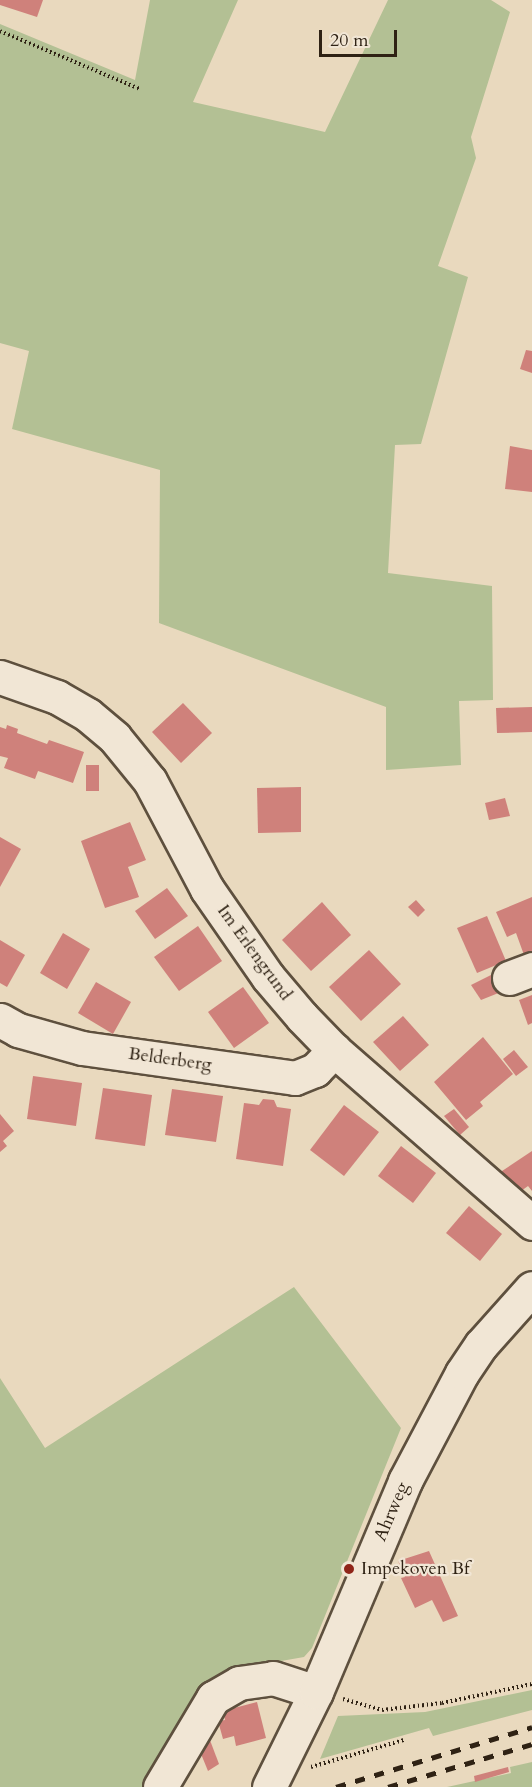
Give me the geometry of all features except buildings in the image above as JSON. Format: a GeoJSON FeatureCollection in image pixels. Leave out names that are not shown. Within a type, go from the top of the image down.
{"type":"FeatureCollection","features":[{"type":"Feature","properties":{"kind":"street","name":"Im Erlengrund"},"geometry":{"type":"LineString","coordinates":[[0,677],[57,697],[88,715],[115,738],[150,781],[207,889],[261,967],[334,1050],[532,1223]]}},
{"type":"Feature","properties":{"kind":"street","name":"Belderberg"},"geometry":{"type":"LineString","coordinates":[[0,1020],[18,1030],[82,1048],[295,1078],[315,1070],[334,1050]]}},
{"type":"Feature","properties":{"kind":"street","name":"Ahrweg"},"geometry":{"type":"LineString","coordinates":[[269,1787],[316,1692],[405,1481],[457,1383],[481,1345],[532,1288]]}},
{"type":"Feature","properties":{"kind":"street"},"geometry":{"type":"LineString","coordinates":[[160,1787],[213,1698],[239,1683],[273,1678],[316,1692]]}},
{"type":"Feature","properties":{"kind":"path"},"geometry":{"type":"LineString","coordinates":[[0,31],[140,89]]}},
{"type":"Feature","properties":{"kind":"path"},"geometry":{"type":"LineString","coordinates":[[316,1692],[382,1710],[442,1703],[532,1684]]}},
{"type":"Feature","properties":{"kind":"path"},"geometry":{"type":"LineString","coordinates":[[310,1767],[404,1740]]}},
{"type":"Feature","properties":{"kind":"green space"},"geometry":{"type":"Polygon","coordinates":[[[150,0],[238,0],[193,102],[325,132],[388,0],[491,0],[510,12],[471,137],[476,158],[438,266],[468,277],[421,444],[395,445],[388,573],[492,586],[493,700],[459,701],[461,765],[386,770],[386,707],[159,623],[160,470],[12,429],[29,351],[0,343],[0,24],[135,80],[150,0]]]}},
{"type":"Feature","properties":{"kind":"green space"},"geometry":{"type":"Polygon","coordinates":[[[294,1287],[401,1428],[312,1648],[304,1657],[229,1670],[148,1787],[0,1787],[0,1378],[45,1448],[294,1287]]]}},
{"type":"Feature","properties":{"kind":"green space"},"geometry":{"type":"Polygon","coordinates":[[[532,1690],[532,1710],[433,1736],[429,1728],[320,1759],[338,1716],[425,1712],[532,1690]]]}},
{"type":"Feature","properties":{"kind":"green space"},"geometry":{"type":"Polygon","coordinates":[[[532,1762],[532,1787],[447,1787],[511,1773],[510,1767],[532,1762]]]}},
{"type":"Feature","properties":{"kind":"railway"},"geometry":{"type":"LineString","coordinates":[[336,1787],[532,1727]]}},
{"type":"Feature","properties":{"kind":"railway"},"geometry":{"type":"LineString","coordinates":[[388,1787],[532,1744]]}},
{"type":"Feature","properties":{"kind":"place","name":"Impekoven Bf"},"geometry":{"type":"Point","coordinates":[349,1569]}}]}
